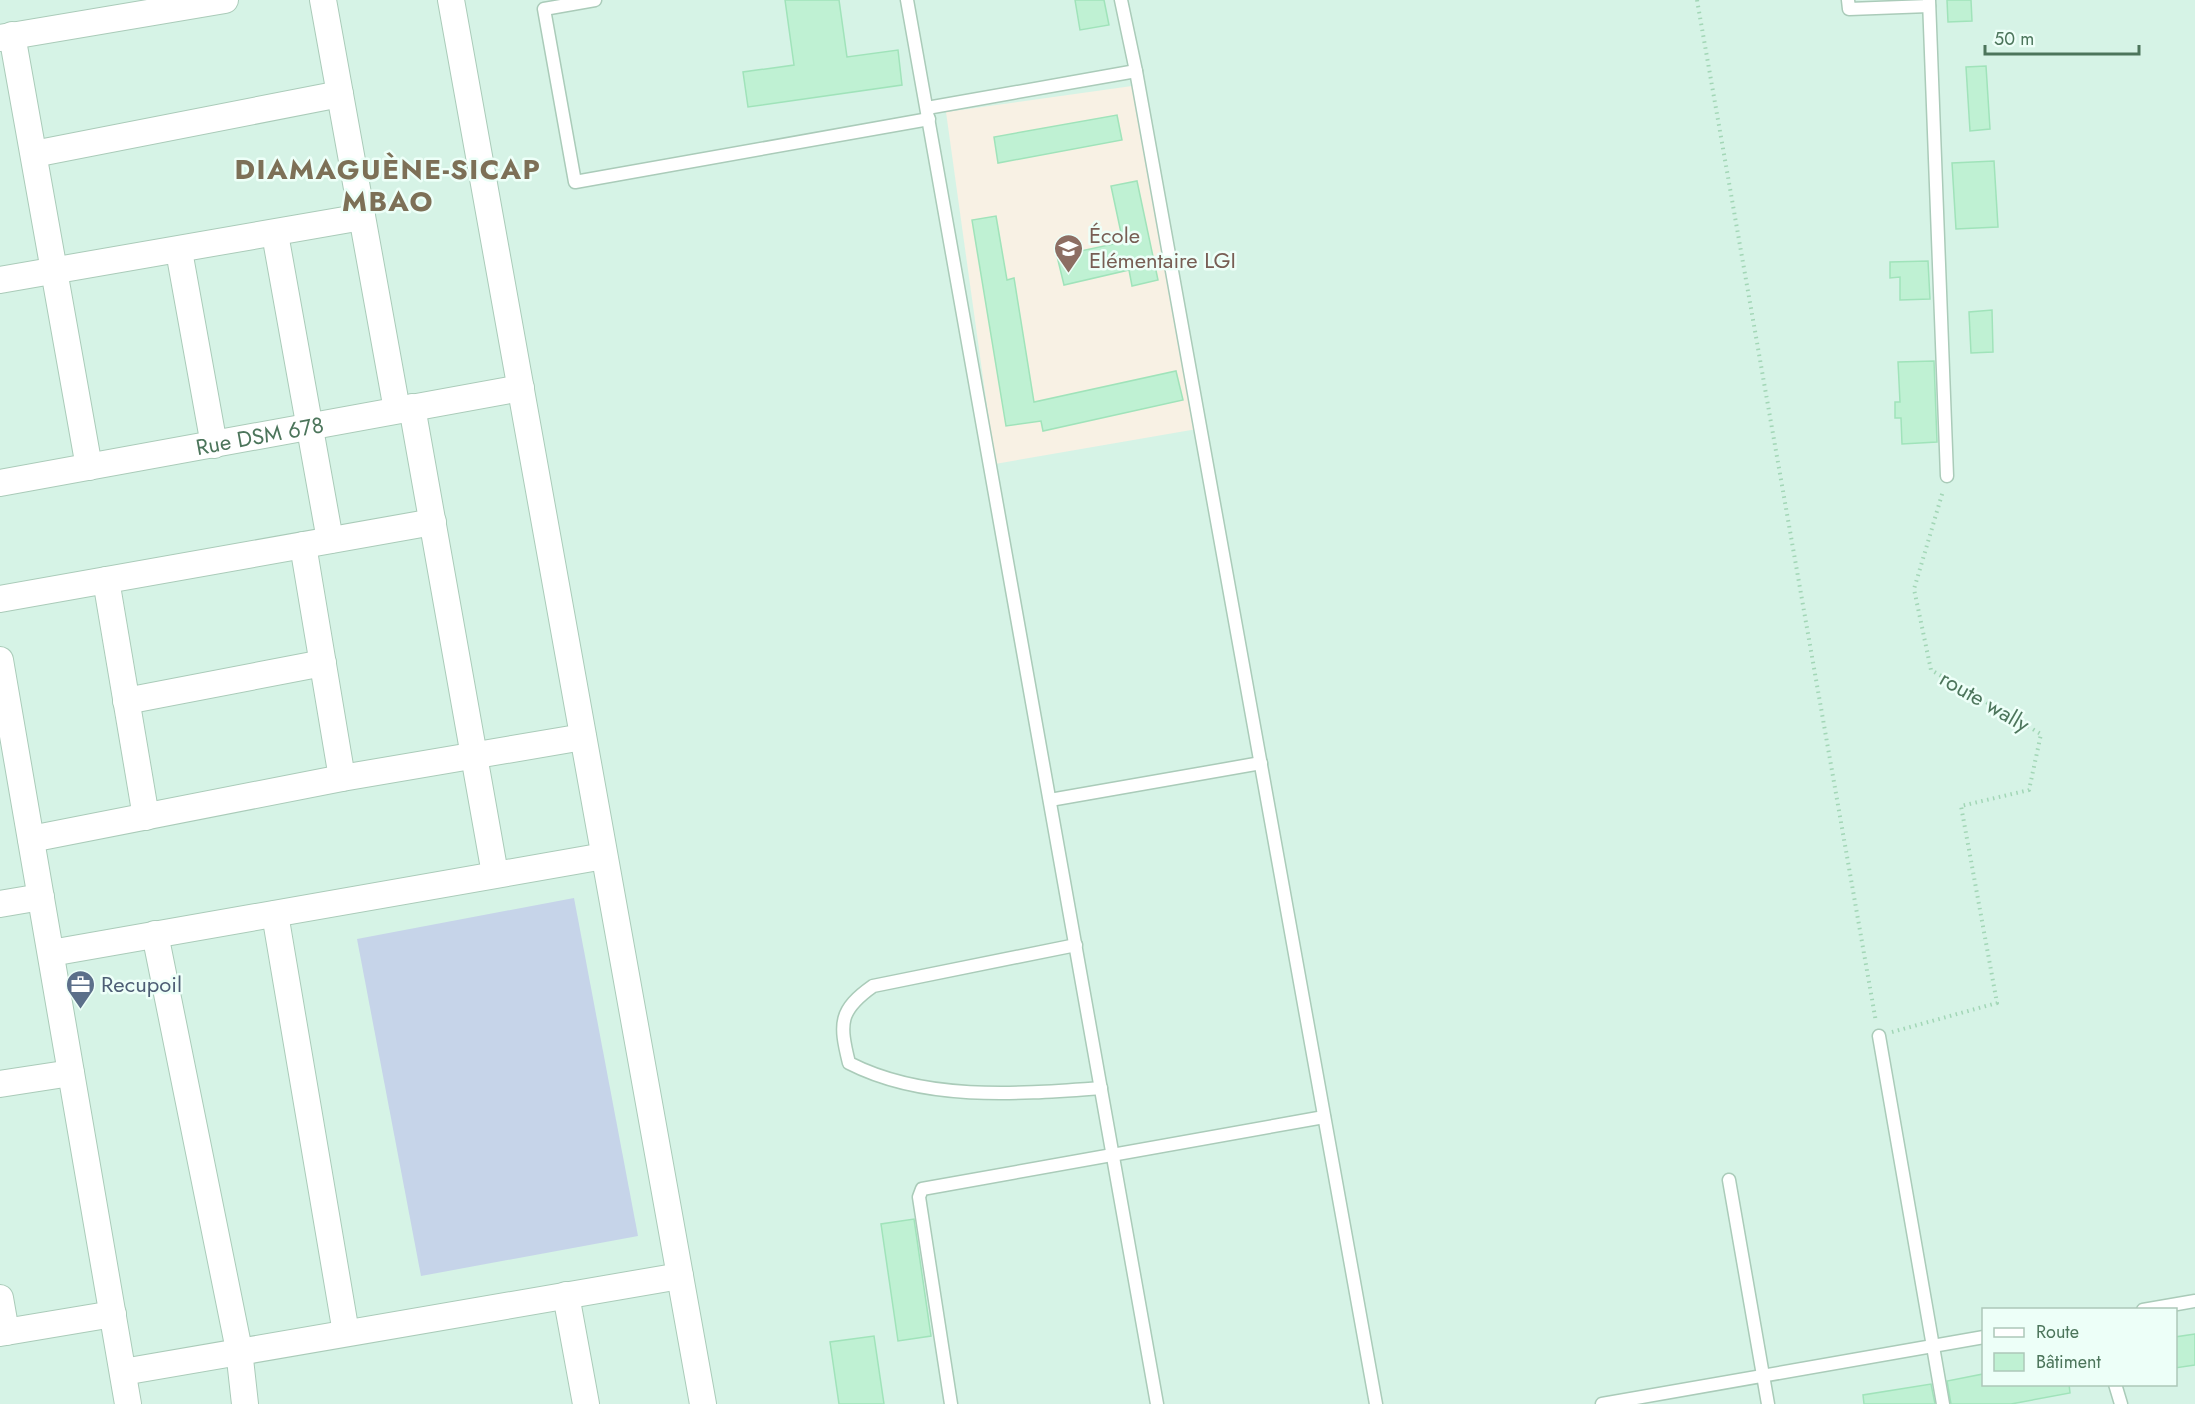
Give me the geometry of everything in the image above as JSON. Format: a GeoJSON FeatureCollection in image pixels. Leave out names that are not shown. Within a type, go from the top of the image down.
{"type":"FeatureCollection","features":[{"type":"Feature","properties":{"kind":"street"},"geometry":{"type":"LineString","coordinates":[[89,467],[34,154],[6,37],[225,0]]}},
{"type":"Feature","properties":{"kind":"street"},"geometry":{"type":"LineString","coordinates":[[323,0],[362,218],[433,522],[495,874]]}},
{"type":"Feature","properties":{"kind":"street"},"geometry":{"type":"LineString","coordinates":[[451,0],[703,1404]]}},
{"type":"Feature","properties":{"kind":"street"},"geometry":{"type":"LineString","coordinates":[[34,154],[340,94]]}},
{"type":"Feature","properties":{"kind":"street"},"geometry":{"type":"LineString","coordinates":[[0,280],[362,218]]}},
{"type":"Feature","properties":{"kind":"street"},"geometry":{"type":"LineString","coordinates":[[275,234],[330,540]]}},
{"type":"Feature","properties":{"kind":"street"},"geometry":{"type":"LineString","coordinates":[[179,251],[214,445]]}},
{"type":"Feature","properties":{"kind":"street","name":"Rue DSM 678"},"geometry":{"type":"LineString","coordinates":[[0,483],[521,388]]}},
{"type":"Feature","properties":{"kind":"street"},"geometry":{"type":"LineString","coordinates":[[0,599],[433,522]]}},
{"type":"Feature","properties":{"kind":"street"},"geometry":{"type":"LineString","coordinates":[[303,545],[342,778]]}},
{"type":"Feature","properties":{"kind":"street"},"geometry":{"type":"LineString","coordinates":[[106,580],[146,817]]}},
{"type":"Feature","properties":{"kind":"street"},"geometry":{"type":"LineString","coordinates":[[0,660],[7,747],[31,839],[129,1404]]}},
{"type":"Feature","properties":{"kind":"street"},"geometry":{"type":"LineString","coordinates":[[126,701],[322,663]]}},
{"type":"Feature","properties":{"kind":"street"},"geometry":{"type":"LineString","coordinates":[[31,839],[342,778],[583,737]]}},
{"type":"Feature","properties":{"kind":"street"},"geometry":{"type":"LineString","coordinates":[[51,953],[604,856]]}},
{"type":"Feature","properties":{"kind":"street"},"geometry":{"type":"LineString","coordinates":[[0,904],[41,897]]}},
{"type":"Feature","properties":{"kind":"street"},"geometry":{"type":"LineString","coordinates":[[275,914],[346,1333]]}},
{"type":"Feature","properties":{"kind":"street"},"geometry":{"type":"LineString","coordinates":[[155,934],[239,1350],[245,1404]]}},
{"type":"Feature","properties":{"kind":"street"},"geometry":{"type":"LineString","coordinates":[[0,1084],[71,1073]]}},
{"type":"Feature","properties":{"kind":"street"},"geometry":{"type":"LineString","coordinates":[[123,1372],[239,1350],[680,1276]]}},
{"type":"Feature","properties":{"kind":"street"},"geometry":{"type":"LineString","coordinates":[[566,1295],[586,1404]]}},
{"type":"Feature","properties":{"kind":"street"},"geometry":{"type":"LineString","coordinates":[[0,1298],[3,1333],[112,1314]]}},
{"type":"Feature","properties":{"kind":"lane"},"geometry":{"type":"LineString","coordinates":[[595,0],[544,9],[575,182],[928,114],[1136,71]]}},
{"type":"Feature","properties":{"kind":"lane"},"geometry":{"type":"LineString","coordinates":[[907,0],[1157,1404]]}},
{"type":"Feature","properties":{"kind":"lane"},"geometry":{"type":"LineString","coordinates":[[1121,0],[1136,71],[1376,1404]]}},
{"type":"Feature","properties":{"kind":"lane"},"geometry":{"type":"LineString","coordinates":[[1848,0],[1849,9],[1929,3],[1947,476]]}},
{"type":"Feature","properties":{"kind":"lane"},"geometry":{"type":"LineString","coordinates":[[1050,800],[1261,763]]}},
{"type":"Feature","properties":{"kind":"lane"},"geometry":{"type":"LineString","coordinates":[[1076,945],[873,986],[851,1002],[844,1016],[844,1042],[849,1063],[874,1076],[940,1090],[1032,1093],[1101,1088]]}},
{"type":"Feature","properties":{"kind":"lane"},"geometry":{"type":"LineString","coordinates":[[1879,1036],[1943,1404]]}},
{"type":"Feature","properties":{"kind":"lane"},"geometry":{"type":"LineString","coordinates":[[951,1404],[919,1197],[922,1189],[1324,1116]]}},
{"type":"Feature","properties":{"kind":"lane"},"geometry":{"type":"LineString","coordinates":[[1729,1180],[1768,1404]]}},
{"type":"Feature","properties":{"kind":"lane"},"geometry":{"type":"LineString","coordinates":[[2155,1308],[2195,1301]]}},
{"type":"Feature","properties":{"kind":"lane"},"geometry":{"type":"LineString","coordinates":[[1602,1404],[1624,1402],[1982,1337]]}},
{"type":"Feature","properties":{"kind":"lane"},"geometry":{"type":"LineString","coordinates":[[2116,1386],[2121,1404]]}},
{"type":"Feature","properties":{"kind":"path"},"geometry":{"type":"LineString","coordinates":[[1697,0],[1879,1036]]}},
{"type":"Feature","properties":{"kind":"path","name":"route wally"},"geometry":{"type":"LineString","coordinates":[[1879,1036],[1997,1004],[1961,806],[2029,790],[2041,734],[1931,670],[1914,589],[1947,476]]}},
{"type":"Feature","properties":{"kind":"shaded area"},"geometry":{"type":"Polygon","coordinates":[[[0,0],[2195,0],[2195,1404],[0,1404],[0,0]]]}},
{"type":"Feature","properties":{"kind":"shaded area","name":"École Elémentaire LGI"},"geometry":{"type":"Polygon","coordinates":[[[1132,86],[1197,429],[995,464],[946,112],[1132,86]]]}},
{"type":"Feature","properties":{"kind":"shaded area"},"geometry":{"type":"Polygon","coordinates":[[[574,898],[638,1236],[421,1276],[357,939],[574,898]]]}},
{"type":"Feature","properties":{"kind":"building"},"geometry":{"type":"Polygon","coordinates":[[[785,0],[839,0],[847,57],[898,50],[902,85],[748,107],[743,72],[794,65],[785,0]]]}},
{"type":"Feature","properties":{"kind":"building"},"geometry":{"type":"Polygon","coordinates":[[[1075,0],[1104,0],[1109,25],[1080,30],[1075,0]]]}},
{"type":"Feature","properties":{"kind":"building"},"geometry":{"type":"Polygon","coordinates":[[[1947,0],[1971,0],[1972,21],[1948,22],[1947,0]]]}},
{"type":"Feature","properties":{"kind":"building"},"geometry":{"type":"Polygon","coordinates":[[[1986,66],[1990,129],[1970,131],[1966,67],[1986,66]]]}},
{"type":"Feature","properties":{"kind":"building"},"geometry":{"type":"Polygon","coordinates":[[[1117,115],[1122,140],[998,163],[994,137],[1117,115]]]}},
{"type":"Feature","properties":{"kind":"building"},"geometry":{"type":"Polygon","coordinates":[[[1994,161],[1998,227],[1956,229],[1952,163],[1994,161]]]}},
{"type":"Feature","properties":{"kind":"building"},"geometry":{"type":"Polygon","coordinates":[[[1137,181],[1158,280],[1132,286],[1129,270],[1064,285],[1057,256],[1123,242],[1111,186],[1137,181]]]}},
{"type":"Feature","properties":{"kind":"building"},"geometry":{"type":"Polygon","coordinates":[[[996,216],[1007,280],[1014,278],[1034,402],[1176,371],[1183,400],[1043,431],[1041,421],[1006,426],[972,220],[996,216]]]}},
{"type":"Feature","properties":{"kind":"building"},"geometry":{"type":"Polygon","coordinates":[[[1928,261],[1930,299],[1900,300],[1900,277],[1890,278],[1890,262],[1928,261]]]}},
{"type":"Feature","properties":{"kind":"building"},"geometry":{"type":"Polygon","coordinates":[[[1992,310],[1993,352],[1971,353],[1969,312],[1992,310]]]}},
{"type":"Feature","properties":{"kind":"building"},"geometry":{"type":"Polygon","coordinates":[[[1934,361],[1937,442],[1902,444],[1901,418],[1895,418],[1895,402],[1900,402],[1898,362],[1934,361]]]}},
{"type":"Feature","properties":{"kind":"building"},"geometry":{"type":"Polygon","coordinates":[[[914,1219],[931,1336],[898,1341],[881,1224],[914,1219]]]}},
{"type":"Feature","properties":{"kind":"building"},"geometry":{"type":"Polygon","coordinates":[[[2195,1334],[2195,1365],[2177,1368],[2177,1337],[2195,1334]]]}},
{"type":"Feature","properties":{"kind":"building"},"geometry":{"type":"Polygon","coordinates":[[[874,1336],[884,1404],[839,1404],[830,1342],[874,1336]]]}},
{"type":"Feature","properties":{"kind":"building"},"geometry":{"type":"Polygon","coordinates":[[[1982,1374],[1982,1386],[2069,1386],[2070,1393],[2011,1404],[1951,1404],[1947,1381],[1982,1374]]]}},
{"type":"Feature","properties":{"kind":"building"},"geometry":{"type":"Polygon","coordinates":[[[1931,1384],[1935,1404],[1864,1404],[1863,1395],[1931,1384]]]}},
{"type":"Feature","properties":{"kind":"place","name":"École Elémentaire LGI"},"geometry":{"type":"Point","coordinates":[1068,274]}},
{"type":"Feature","properties":{"kind":"place","name":"Recupoil"},"geometry":{"type":"Point","coordinates":[80,1010]}},
{"type":"Feature","properties":{"kind":"district","name":"DIAMAGUÈNE-SICAP MBAO"},"geometry":{"type":"Point","coordinates":[388,185]}}]}
